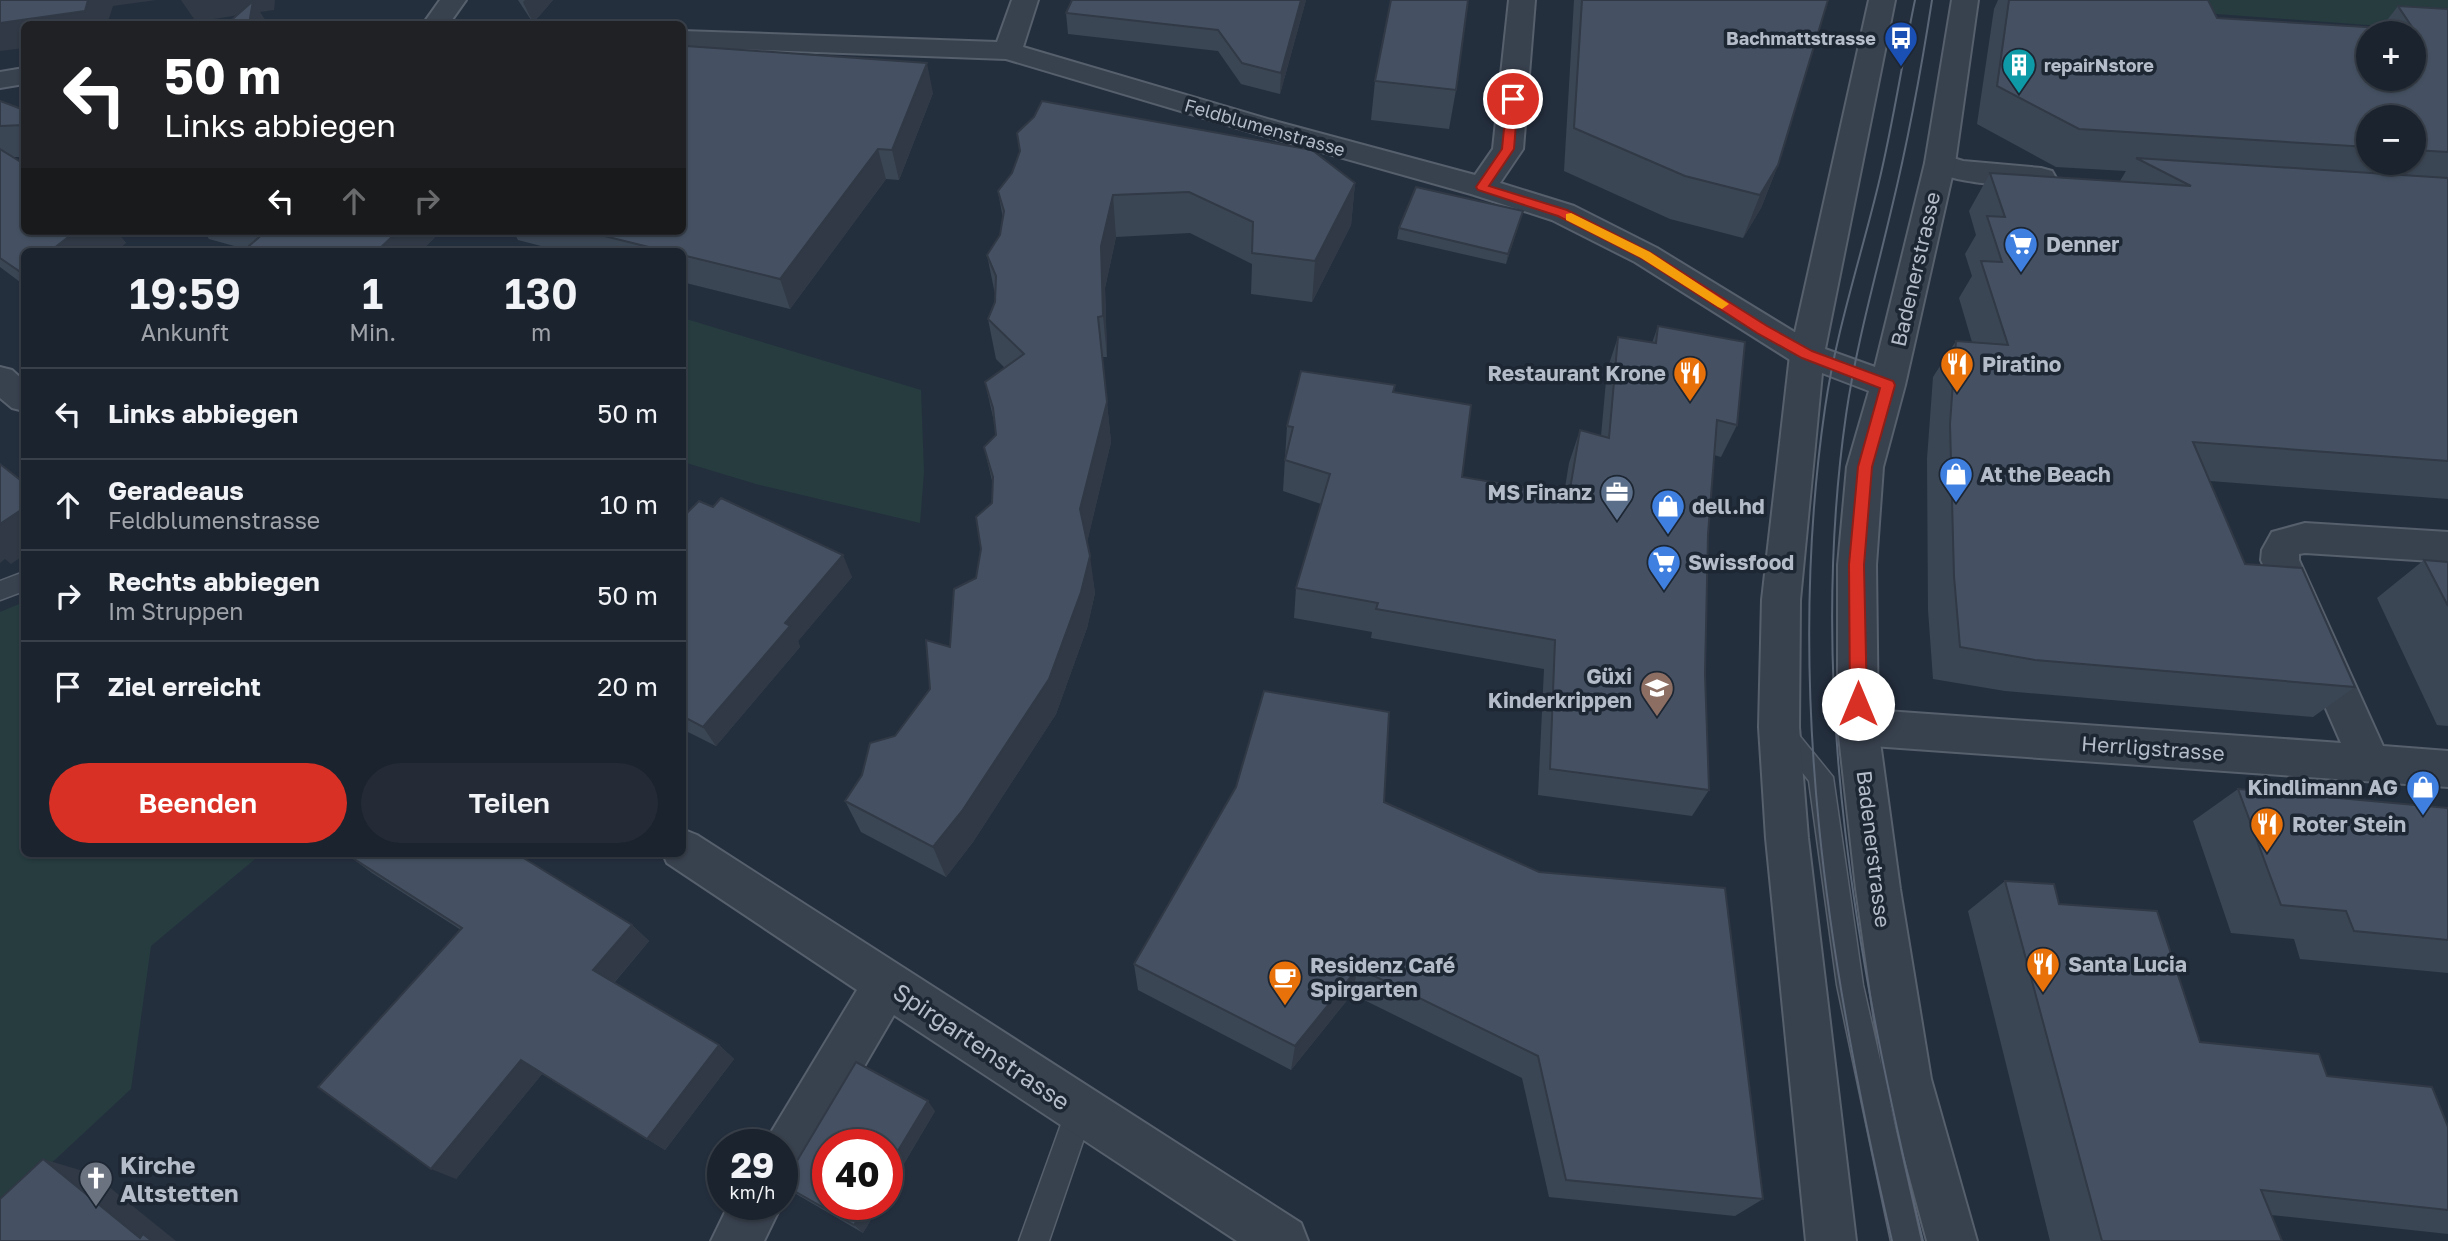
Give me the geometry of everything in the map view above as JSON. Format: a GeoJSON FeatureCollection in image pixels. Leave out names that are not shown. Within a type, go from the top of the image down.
{"type":"FeatureCollection","features":[{"type":"Feature","properties":{"kind":"street"},"geometry":{"type":"LineString","coordinates":[[438,21],[453,0]]}},
{"type":"Feature","properties":{"kind":"street"},"geometry":{"type":"LineString","coordinates":[[1007,51],[1025,0]]}},
{"type":"Feature","properties":{"kind":"street"},"geometry":{"type":"LineString","coordinates":[[1482,187],[1508,149],[1522,0]]}},
{"type":"Feature","properties":{"kind":"street"},"geometry":{"type":"LineString","coordinates":[[1831,1241],[1787,838],[1779,727],[1781,600],[1807,355],[1882,0]]}},
{"type":"Feature","properties":{"kind":"street","name":"Badenerstrasse"},"geometry":{"type":"LineString","coordinates":[[1952,1241],[1908,1079],[1878,890],[1858,727],[1857,565],[1865,467],[1888,385],[1940,163],[1965,0]]}},
{"type":"Feature","properties":{"kind":"street","name":"Feldblumenstrasse"},"geometry":{"type":"LineString","coordinates":[[686,39],[1007,51],[1281,132],[1482,187],[1563,213],[1646,255],[1807,355],[1888,385]]}},
{"type":"Feature","properties":{"kind":"street"},"geometry":{"type":"LineString","coordinates":[[0,80],[21,76]]}},
{"type":"Feature","properties":{"kind":"street"},"geometry":{"type":"LineString","coordinates":[[1940,163],[1959,170],[2064,180]]}},
{"type":"Feature","properties":{"kind":"street"},"geometry":{"type":"LineString","coordinates":[[0,379],[21,396]]}},
{"type":"Feature","properties":{"kind":"street"},"geometry":{"type":"LineString","coordinates":[[2369,761],[2280,560],[2281,550],[2285,542],[2305,538],[2448,547]]}},
{"type":"Feature","properties":{"kind":"street","name":"Herrligstrasse"},"geometry":{"type":"LineString","coordinates":[[1858,727],[2369,761],[2448,769]]}},
{"type":"Feature","properties":{"kind":"street","name":"Spirgartenstrasse"},"geometry":{"type":"LineString","coordinates":[[686,852],[888,982],[1079,1112],[1283,1241]]}},
{"type":"Feature","properties":{"kind":"street"},"geometry":{"type":"LineString","coordinates":[[798,1134],[888,982]]}},
{"type":"Feature","properties":{"kind":"street"},"geometry":{"type":"LineString","coordinates":[[736,1241],[748,1220]]}},
{"type":"Feature","properties":{"kind":"lane"},"geometry":{"type":"LineString","coordinates":[[0,591],[21,582]]}},
{"type":"Feature","properties":{"kind":"lane"},"geometry":{"type":"LineString","coordinates":[[1779,727],[1821,777],[1850,985],[1906,1241]]}},
{"type":"Feature","properties":{"kind":"lane"},"geometry":{"type":"LineString","coordinates":[[1034,1241],[1079,1112]]}},
{"type":"Feature","properties":{"kind":"green space"},"geometry":{"type":"Polygon","coordinates":[[[2104,0],[2448,0],[2448,31],[2426,29],[2426,21],[2356,21],[2356,24],[2107,6],[2104,0]]]}},
{"type":"Feature","properties":{"kind":"green space"},"geometry":{"type":"Polygon","coordinates":[[[686,319],[921,390],[924,472],[920,523],[756,484],[686,463],[686,319]]]}},
{"type":"Feature","properties":{"kind":"green space"},"geometry":{"type":"Polygon","coordinates":[[[21,603],[21,857],[257,857],[151,946],[131,1089],[0,1211],[0,612],[21,603]]]}},
{"type":"Feature","properties":{"kind":"building"},"geometry":{"type":"Polygon","coordinates":[[[0,0],[88,0],[85,11],[0,23],[0,0]]]}},
{"type":"Feature","properties":{"kind":"building"},"geometry":{"type":"Polygon","coordinates":[[[1072,0],[1301,0],[1281,73],[1242,63],[1218,30],[1066,13],[1072,0]]]}},
{"type":"Feature","properties":{"kind":"building"},"geometry":{"type":"Polygon","coordinates":[[[1391,0],[1468,0],[1456,90],[1375,81],[1391,0]]]}},
{"type":"Feature","properties":{"kind":"building"},"geometry":{"type":"Polygon","coordinates":[[[1582,0],[1828,0],[1778,165],[1760,195],[1685,176],[1574,128],[1582,0]]]}},
{"type":"Feature","properties":{"kind":"building"},"geometry":{"type":"Polygon","coordinates":[[[2009,0],[2208,0],[2217,18],[2356,26],[2356,91],[2426,91],[2426,21],[2408,21],[2398,6],[2448,9],[2448,152],[2426,151],[2426,105],[2356,105],[2356,146],[2079,129],[1997,86],[2009,0]]]}},
{"type":"Feature","properties":{"kind":"building"},"geometry":{"type":"Polygon","coordinates":[[[253,1],[250,21],[230,21],[253,1]]]}},
{"type":"Feature","properties":{"kind":"building"},"geometry":{"type":"Polygon","coordinates":[[[686,46],[927,63],[892,150],[878,149],[780,279],[686,256],[686,248],[653,248],[600,235],[686,235],[686,46]]]}},
{"type":"Feature","properties":{"kind":"building"},"geometry":{"type":"Polygon","coordinates":[[[0,101],[21,109],[21,125],[0,126],[0,101]]]}},
{"type":"Feature","properties":{"kind":"building"},"geometry":{"type":"Polygon","coordinates":[[[1042,101],[1312,150],[1355,183],[1315,261],[1252,253],[1253,222],[1189,192],[1113,195],[1101,246],[1103,316],[1098,317],[1107,402],[1080,509],[1090,556],[1081,592],[1049,679],[962,811],[933,847],[845,801],[862,775],[870,743],[895,736],[930,689],[926,640],[950,647],[954,589],[976,578],[981,549],[976,517],[992,503],[993,477],[984,447],[996,435],[993,408],[985,382],[1024,354],[988,319],[995,302],[996,276],[987,255],[1000,235],[1004,211],[998,191],[1012,173],[1020,151],[1017,133],[1034,117],[1042,101]]]}},
{"type":"Feature","properties":{"kind":"building"},"geometry":{"type":"Polygon","coordinates":[[[0,149],[21,162],[21,235],[71,235],[54,248],[21,248],[21,272],[0,258],[0,149]]]}},
{"type":"Feature","properties":{"kind":"building"},"geometry":{"type":"Polygon","coordinates":[[[2136,158],[2356,172],[2356,175],[2448,178],[2448,461],[2193,442],[2245,564],[2302,568],[2355,687],[2035,660],[1960,647],[1954,576],[1950,424],[1956,341],[2008,345],[1981,261],[2002,262],[1987,216],[2005,217],[1990,173],[2191,186],[2136,158]]]}},
{"type":"Feature","properties":{"kind":"building"},"geometry":{"type":"Polygon","coordinates":[[[1416,187],[1523,211],[1508,254],[1399,228],[1416,187]]]}},
{"type":"Feature","properties":{"kind":"building"},"geometry":{"type":"Polygon","coordinates":[[[262,235],[394,235],[380,248],[247,248],[262,235]]]}},
{"type":"Feature","properties":{"kind":"building"},"geometry":{"type":"Polygon","coordinates":[[[1658,326],[1745,342],[1737,425],[1717,420],[1708,534],[1705,674],[1709,790],[1550,769],[1555,640],[1376,609],[1378,603],[1296,588],[1330,474],[1285,460],[1293,427],[1287,426],[1301,371],[1395,385],[1393,392],[1471,405],[1462,477],[1569,495],[1580,430],[1609,438],[1618,337],[1656,343],[1658,326]]]}},
{"type":"Feature","properties":{"kind":"building"},"geometry":{"type":"Polygon","coordinates":[[[0,464],[21,481],[21,510],[0,524],[0,464]]]}},
{"type":"Feature","properties":{"kind":"building"},"geometry":{"type":"Polygon","coordinates":[[[721,498],[843,555],[785,623],[790,626],[703,727],[686,718],[686,514],[699,501],[713,507],[721,498]]]}},
{"type":"Feature","properties":{"kind":"building"},"geometry":{"type":"Polygon","coordinates":[[[2424,560],[2448,562],[2448,606],[2424,560]]]}},
{"type":"Feature","properties":{"kind":"building"},"geometry":{"type":"Polygon","coordinates":[[[1264,691],[1389,712],[1384,802],[1539,872],[1725,888],[1763,1199],[1566,1180],[1538,1056],[1358,968],[1295,1046],[1134,964],[1236,787],[1264,691]]]}},
{"type":"Feature","properties":{"kind":"building"},"geometry":{"type":"Polygon","coordinates":[[[2238,789],[2448,808],[2448,940],[2354,931],[2346,911],[2281,905],[2238,789]]]}},
{"type":"Feature","properties":{"kind":"building"},"geometry":{"type":"Polygon","coordinates":[[[351,857],[522,857],[632,925],[593,970],[719,1045],[647,1139],[521,1060],[431,1169],[318,1087],[462,928],[351,857]]]}},
{"type":"Feature","properties":{"kind":"building"},"geometry":{"type":"Polygon","coordinates":[[[2005,881],[2054,884],[2059,904],[2157,911],[2200,1042],[2319,1054],[2327,1076],[2432,1087],[2448,1127],[2448,1210],[2261,1190],[2282,1241],[2102,1241],[2005,881]]]}},
{"type":"Feature","properties":{"kind":"building"},"geometry":{"type":"Polygon","coordinates":[[[856,1062],[928,1101],[903,1142],[903,1129],[816,1129],[856,1062]]]}},
{"type":"Feature","properties":{"kind":"building"},"geometry":{"type":"Polygon","coordinates":[[[812,1136],[812,1201],[798,1193],[798,1159],[812,1136]]]}},
{"type":"Feature","properties":{"kind":"building"},"geometry":{"type":"Polygon","coordinates":[[[43,1159],[140,1238],[143,1234],[152,1241],[0,1241],[0,1199],[43,1159]]]}},
{"type":"Feature","properties":{"kind":"tram line"},"geometry":{"type":"LineString","coordinates":[[1892,1241],[1849,1035],[1832,931],[1819,827],[1811,723],[1809,618],[1813,513],[1825,408],[1842,324],[1883,163],[1915,0]]}},
{"type":"Feature","properties":{"kind":"tram line"},"geometry":{"type":"LineString","coordinates":[[1923,1241],[1878,1037],[1860,934],[1845,831],[1836,728],[1832,624],[1835,519],[1850,389],[1909,132],[1932,0]]}},
{"type":"Feature","properties":{"kind":"slow traffic"},"geometry":{"type":"LineString","coordinates":[[1571,217],[1646,255],[1722,304]]}},
{"type":"Feature","properties":{"kind":"place","name":"Bachmattstrasse"},"geometry":{"type":"Point","coordinates":[1901,68]}},
{"type":"Feature","properties":{"kind":"place","name":"repairNstore"},"geometry":{"type":"Point","coordinates":[2019,95]}},
{"type":"Feature","properties":{"kind":"place","name":"Denner"},"geometry":{"type":"Point","coordinates":[2021,274]}},
{"type":"Feature","properties":{"kind":"place","name":"Piratino"},"geometry":{"type":"Point","coordinates":[1957,394]}},
{"type":"Feature","properties":{"kind":"place","name":"Restaurant Krone"},"geometry":{"type":"Point","coordinates":[1690,403]}},
{"type":"Feature","properties":{"kind":"place","name":"At the Beach"},"geometry":{"type":"Point","coordinates":[1956,504]}},
{"type":"Feature","properties":{"kind":"place","name":"MS Finanz"},"geometry":{"type":"Point","coordinates":[1617,522]}},
{"type":"Feature","properties":{"kind":"place","name":"dell.hd"},"geometry":{"type":"Point","coordinates":[1668,536]}},
{"type":"Feature","properties":{"kind":"place","name":"Swissfood"},"geometry":{"type":"Point","coordinates":[1664,592]}},
{"type":"Feature","properties":{"kind":"place","name":"Güxi Kinderkrippen"},"geometry":{"type":"Point","coordinates":[1657,718]}},
{"type":"Feature","properties":{"kind":"place","name":"Kindlimann AG"},"geometry":{"type":"Point","coordinates":[2423,817]}},
{"type":"Feature","properties":{"kind":"place","name":"Roter Stein"},"geometry":{"type":"Point","coordinates":[2267,854]}},
{"type":"Feature","properties":{"kind":"place","name":"Santa Lucia"},"geometry":{"type":"Point","coordinates":[2043,994]}},
{"type":"Feature","properties":{"kind":"place","name":"Residenz Café Spirgarten"},"geometry":{"type":"Point","coordinates":[1285,1007]}},
{"type":"Feature","properties":{"kind":"place","name":"Kirche Altstetten"},"geometry":{"type":"Point","coordinates":[96,1208]}},
{"type":"Feature","properties":{"kind":"route"},"geometry":{"type":"LineString","coordinates":[[1513,99],[1508,149],[1482,187],[1563,213],[1646,255],[1807,355],[1888,385],[1865,467],[1857,565],[1858,704]]}}]}
